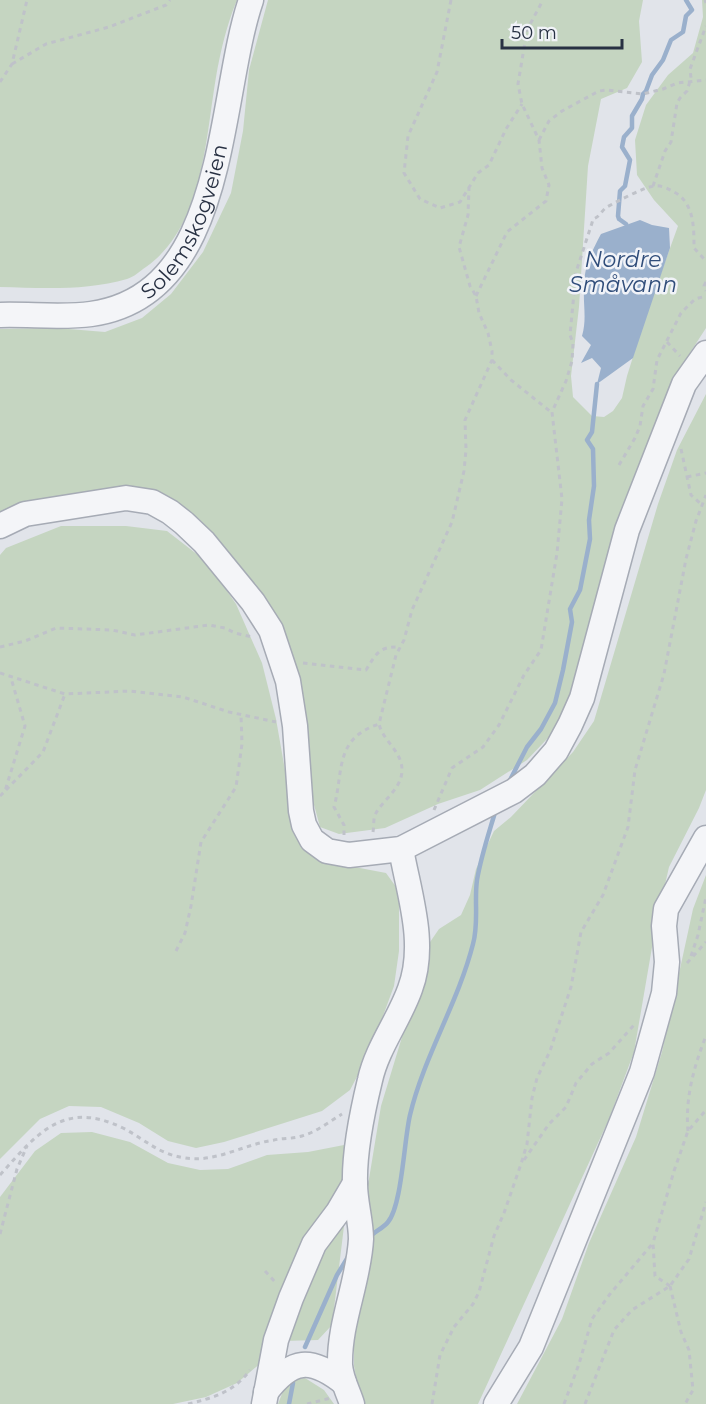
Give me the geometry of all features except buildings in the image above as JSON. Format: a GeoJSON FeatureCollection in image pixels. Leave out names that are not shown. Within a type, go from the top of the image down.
{"type":"FeatureCollection","features":[{"type":"Feature","properties":{"kind":"street","name":"Solemskogveien"},"geometry":{"type":"LineString","coordinates":[[0,315],[90,314],[109,310],[133,301],[170,270],[187,244],[208,193],[218,156],[236,56],[251,0]]}},
{"type":"Feature","properties":{"kind":"street"},"geometry":{"type":"LineString","coordinates":[[0,526],[26,514],[126,498],[152,502],[170,512],[204,542],[260,612],[271,630],[288,681],[295,726],[300,801],[304,825],[312,840],[319,846],[343,855],[403,847],[514,791],[535,775],[560,744],[582,698],[627,530],[684,384],[706,352]]}},
{"type":"Feature","properties":{"kind":"street"},"geometry":{"type":"LineString","coordinates":[[495,1404],[531,1347],[642,1072],[664,993],[667,962],[664,926],[666,909],[706,838]]}},
{"type":"Feature","properties":{"kind":"street"},"geometry":{"type":"LineString","coordinates":[[348,1394],[340,1366],[361,1238],[355,1183],[365,1103],[376,1062],[411,987],[417,960],[417,932],[403,847]]}},
{"type":"Feature","properties":{"kind":"street"},"geometry":{"type":"LineString","coordinates":[[265,1398],[276,1340],[314,1244],[338,1212],[355,1183]]}},
{"type":"Feature","properties":{"kind":"street"},"geometry":{"type":"LineString","coordinates":[[265,1398],[281,1374],[294,1366],[302,1365],[319,1366],[328,1371],[348,1394]]}},
{"type":"Feature","properties":{"kind":"path"},"geometry":{"type":"LineString","coordinates":[[0,82],[12,64],[27,0]]}},
{"type":"Feature","properties":{"kind":"path"},"geometry":{"type":"LineString","coordinates":[[12,64],[46,44],[109,27],[166,5],[170,0]]}},
{"type":"Feature","properties":{"kind":"path"},"geometry":{"type":"LineString","coordinates":[[451,0],[437,72],[408,136],[404,173],[420,199],[440,208],[459,202],[478,172],[489,165],[506,129],[522,104]]}},
{"type":"Feature","properties":{"kind":"path"},"geometry":{"type":"LineString","coordinates":[[476,296],[507,232],[546,201],[549,185],[542,168],[539,140],[522,104],[518,84],[526,30],[543,0]]}},
{"type":"Feature","properties":{"kind":"path"},"geometry":{"type":"LineString","coordinates":[[653,186],[665,151],[671,142],[677,103],[687,91],[690,69],[706,26]]}},
{"type":"Feature","properties":{"kind":"path"},"geometry":{"type":"LineString","coordinates":[[539,140],[549,121],[562,111],[599,91],[643,94],[677,83],[706,80]]}},
{"type":"Feature","properties":{"kind":"path"},"geometry":{"type":"LineString","coordinates":[[469,187],[468,215],[459,247],[470,286],[476,296],[479,313],[488,333],[492,360],[465,420],[464,471],[452,522],[412,610],[396,655],[380,724],[381,732],[400,760],[402,771],[395,789],[375,815],[373,836],[403,847],[452,768],[483,747],[499,725],[524,675],[541,650],[557,553],[562,500],[552,412],[572,361],[573,343],[570,335],[576,272],[592,223],[607,207],[653,186],[665,187],[679,194],[688,203],[694,230],[694,248],[706,261]]}},
{"type":"Feature","properties":{"kind":"path"},"geometry":{"type":"LineString","coordinates":[[619,465],[640,426],[643,406],[653,389],[657,360],[681,314],[695,299],[706,294],[704,286],[706,282]]}},
{"type":"Feature","properties":{"kind":"path"},"geometry":{"type":"LineString","coordinates":[[492,360],[511,380],[552,412]]}},
{"type":"Feature","properties":{"kind":"path"},"geometry":{"type":"LineString","coordinates":[[701,504],[691,495],[687,477],[706,473]]}},
{"type":"Feature","properties":{"kind":"path"},"geometry":{"type":"LineString","coordinates":[[432,1404],[440,1355],[454,1327],[479,1292],[494,1236],[521,1164],[530,1128],[532,1098],[537,1078],[550,1051],[571,987],[581,932],[603,895],[628,827],[635,770],[664,674],[686,559],[701,504],[706,495]]}},
{"type":"Feature","properties":{"kind":"path"},"geometry":{"type":"LineString","coordinates":[[0,647],[25,641],[56,628],[112,630],[135,635],[203,625],[225,628],[256,638],[267,648],[280,655],[366,670],[376,653],[389,646],[400,647]]}},
{"type":"Feature","properties":{"kind":"path"},"geometry":{"type":"LineString","coordinates":[[0,673],[65,694],[130,691],[183,697],[229,712],[295,726]]}},
{"type":"Feature","properties":{"kind":"path"},"geometry":{"type":"LineString","coordinates":[[5,791],[25,726],[11,678]]}},
{"type":"Feature","properties":{"kind":"path"},"geometry":{"type":"LineString","coordinates":[[0,796],[43,752],[65,694]]}},
{"type":"Feature","properties":{"kind":"path"},"geometry":{"type":"LineString","coordinates":[[176,951],[185,933],[198,874],[201,842],[236,787],[242,744],[241,714]]}},
{"type":"Feature","properties":{"kind":"path"},"geometry":{"type":"LineString","coordinates":[[343,855],[344,825],[334,807],[338,790],[339,768],[351,740],[366,729],[380,724]]}},
{"type":"Feature","properties":{"kind":"path"},"geometry":{"type":"LineString","coordinates":[[706,897],[691,958],[706,942]]}},
{"type":"Feature","properties":{"kind":"path"},"geometry":{"type":"LineString","coordinates":[[521,1164],[549,1124],[566,1107],[576,1083],[592,1064],[609,1053],[641,1018]]}},
{"type":"Feature","properties":{"kind":"path"},"geometry":{"type":"LineString","coordinates":[[688,1131],[686,1113],[689,1092],[697,1058],[706,1036]]}},
{"type":"Feature","properties":{"kind":"path"},"geometry":{"type":"LineString","coordinates":[[0,1175],[29,1141],[62,1119],[86,1117],[123,1128],[163,1153],[187,1159],[201,1159],[274,1140],[303,1136],[365,1103]]}},
{"type":"Feature","properties":{"kind":"path"},"geometry":{"type":"LineString","coordinates":[[685,1404],[693,1390],[689,1350],[681,1332],[670,1286],[655,1276],[653,1242],[688,1131],[706,1110]]}},
{"type":"Feature","properties":{"kind":"path"},"geometry":{"type":"LineString","coordinates":[[0,1234],[17,1168],[29,1141]]}},
{"type":"Feature","properties":{"kind":"path"},"geometry":{"type":"LineString","coordinates":[[585,1404],[614,1330],[632,1310],[670,1286],[688,1259],[706,1202]]}},
{"type":"Feature","properties":{"kind":"path"},"geometry":{"type":"LineString","coordinates":[[564,1404],[592,1320],[610,1294],[653,1242]]}},
{"type":"Feature","properties":{"kind":"path"},"geometry":{"type":"LineString","coordinates":[[188,1404],[227,1392],[242,1382],[255,1364]]}},
{"type":"Feature","properties":{"kind":"green space"},"geometry":{"type":"Polygon","coordinates":[[[0,0],[237,0],[221,53],[206,144],[193,200],[182,226],[166,248],[130,278],[80,287],[0,287],[0,0]]]}},
{"type":"Feature","properties":{"kind":"green space"},"geometry":{"type":"Polygon","coordinates":[[[268,0],[643,0],[639,21],[642,62],[627,88],[601,99],[588,166],[579,307],[571,376],[573,397],[592,416],[604,417],[613,411],[622,398],[647,312],[678,226],[654,200],[637,175],[635,140],[646,105],[668,75],[693,53],[703,17],[702,0],[706,0],[706,328],[677,373],[566,719],[527,760],[480,790],[438,804],[385,828],[339,834],[320,827],[309,786],[273,614],[228,551],[199,519],[163,501],[0,519],[0,329],[57,328],[105,332],[142,318],[171,294],[203,252],[231,193],[243,131],[249,70],[268,0]]]}},
{"type":"Feature","properties":{"kind":"green space"},"geometry":{"type":"Polygon","coordinates":[[[706,394],[706,790],[669,867],[656,924],[634,1052],[609,1119],[478,1404],[361,1404],[354,1366],[354,1317],[368,1185],[381,1106],[428,945],[439,929],[461,915],[470,895],[476,869],[494,831],[511,817],[573,752],[594,721],[658,504],[677,450],[706,394]]]}},
{"type":"Feature","properties":{"kind":"green space"},"geometry":{"type":"Polygon","coordinates":[[[61,526],[126,526],[167,531],[207,562],[236,604],[262,663],[276,719],[289,793],[344,865],[386,873],[399,891],[399,951],[394,986],[369,1054],[350,1090],[322,1111],[224,1142],[196,1148],[168,1141],[139,1123],[101,1107],[69,1106],[40,1119],[0,1159],[0,555],[6,548],[61,526]]]}},
{"type":"Feature","properties":{"kind":"green space"},"geometry":{"type":"Polygon","coordinates":[[[706,875],[706,1404],[517,1404],[562,1319],[589,1243],[636,1137],[662,1052],[693,909],[706,875]]]}},
{"type":"Feature","properties":{"kind":"green space"},"geometry":{"type":"Polygon","coordinates":[[[92,1132],[130,1142],[168,1163],[200,1170],[228,1169],[267,1155],[308,1152],[344,1145],[353,1152],[332,1325],[318,1340],[283,1341],[237,1383],[206,1397],[173,1404],[0,1404],[0,1197],[35,1151],[61,1133],[92,1132]]]}},
{"type":"Feature","properties":{"kind":"green space"},"geometry":{"type":"Polygon","coordinates":[[[305,1378],[324,1390],[334,1404],[278,1404],[287,1381],[305,1378]]]}},
{"type":"Feature","properties":{"kind":"water","name":"Nordre Småvann"},"geometry":{"type":"Polygon","coordinates":[[[640,220],[669,228],[670,248],[633,358],[597,384],[601,368],[592,358],[581,363],[591,345],[582,336],[585,318],[584,280],[587,266],[601,234],[640,220]]]}},
{"type":"Feature","properties":{"kind":"waterway"},"geometry":{"type":"LineString","coordinates":[[626,224],[618,216],[620,191],[625,186],[630,160],[622,147],[624,137],[632,128],[632,116],[652,75],[663,60],[671,40],[683,32],[686,16],[692,10],[686,0]]}},
{"type":"Feature","properties":{"kind":"waterway"},"geometry":{"type":"LineString","coordinates":[[509,782],[527,747],[541,729],[555,703],[563,670],[572,622],[570,609],[580,590],[590,539],[589,520],[594,486],[593,449],[587,440],[592,432],[597,384]]}},
{"type":"Feature","properties":{"kind":"waterway"},"geometry":{"type":"LineString","coordinates":[[373,1234],[386,1224],[393,1214],[400,1187],[408,1126],[416,1093],[467,966],[476,928],[477,880],[496,809]]}},
{"type":"Feature","properties":{"kind":"waterway"},"geometry":{"type":"LineString","coordinates":[[305,1347],[337,1275],[348,1257]]}},
{"type":"Feature","properties":{"kind":"waterway"},"geometry":{"type":"LineString","coordinates":[[289,1404],[293,1383]]}}]}
